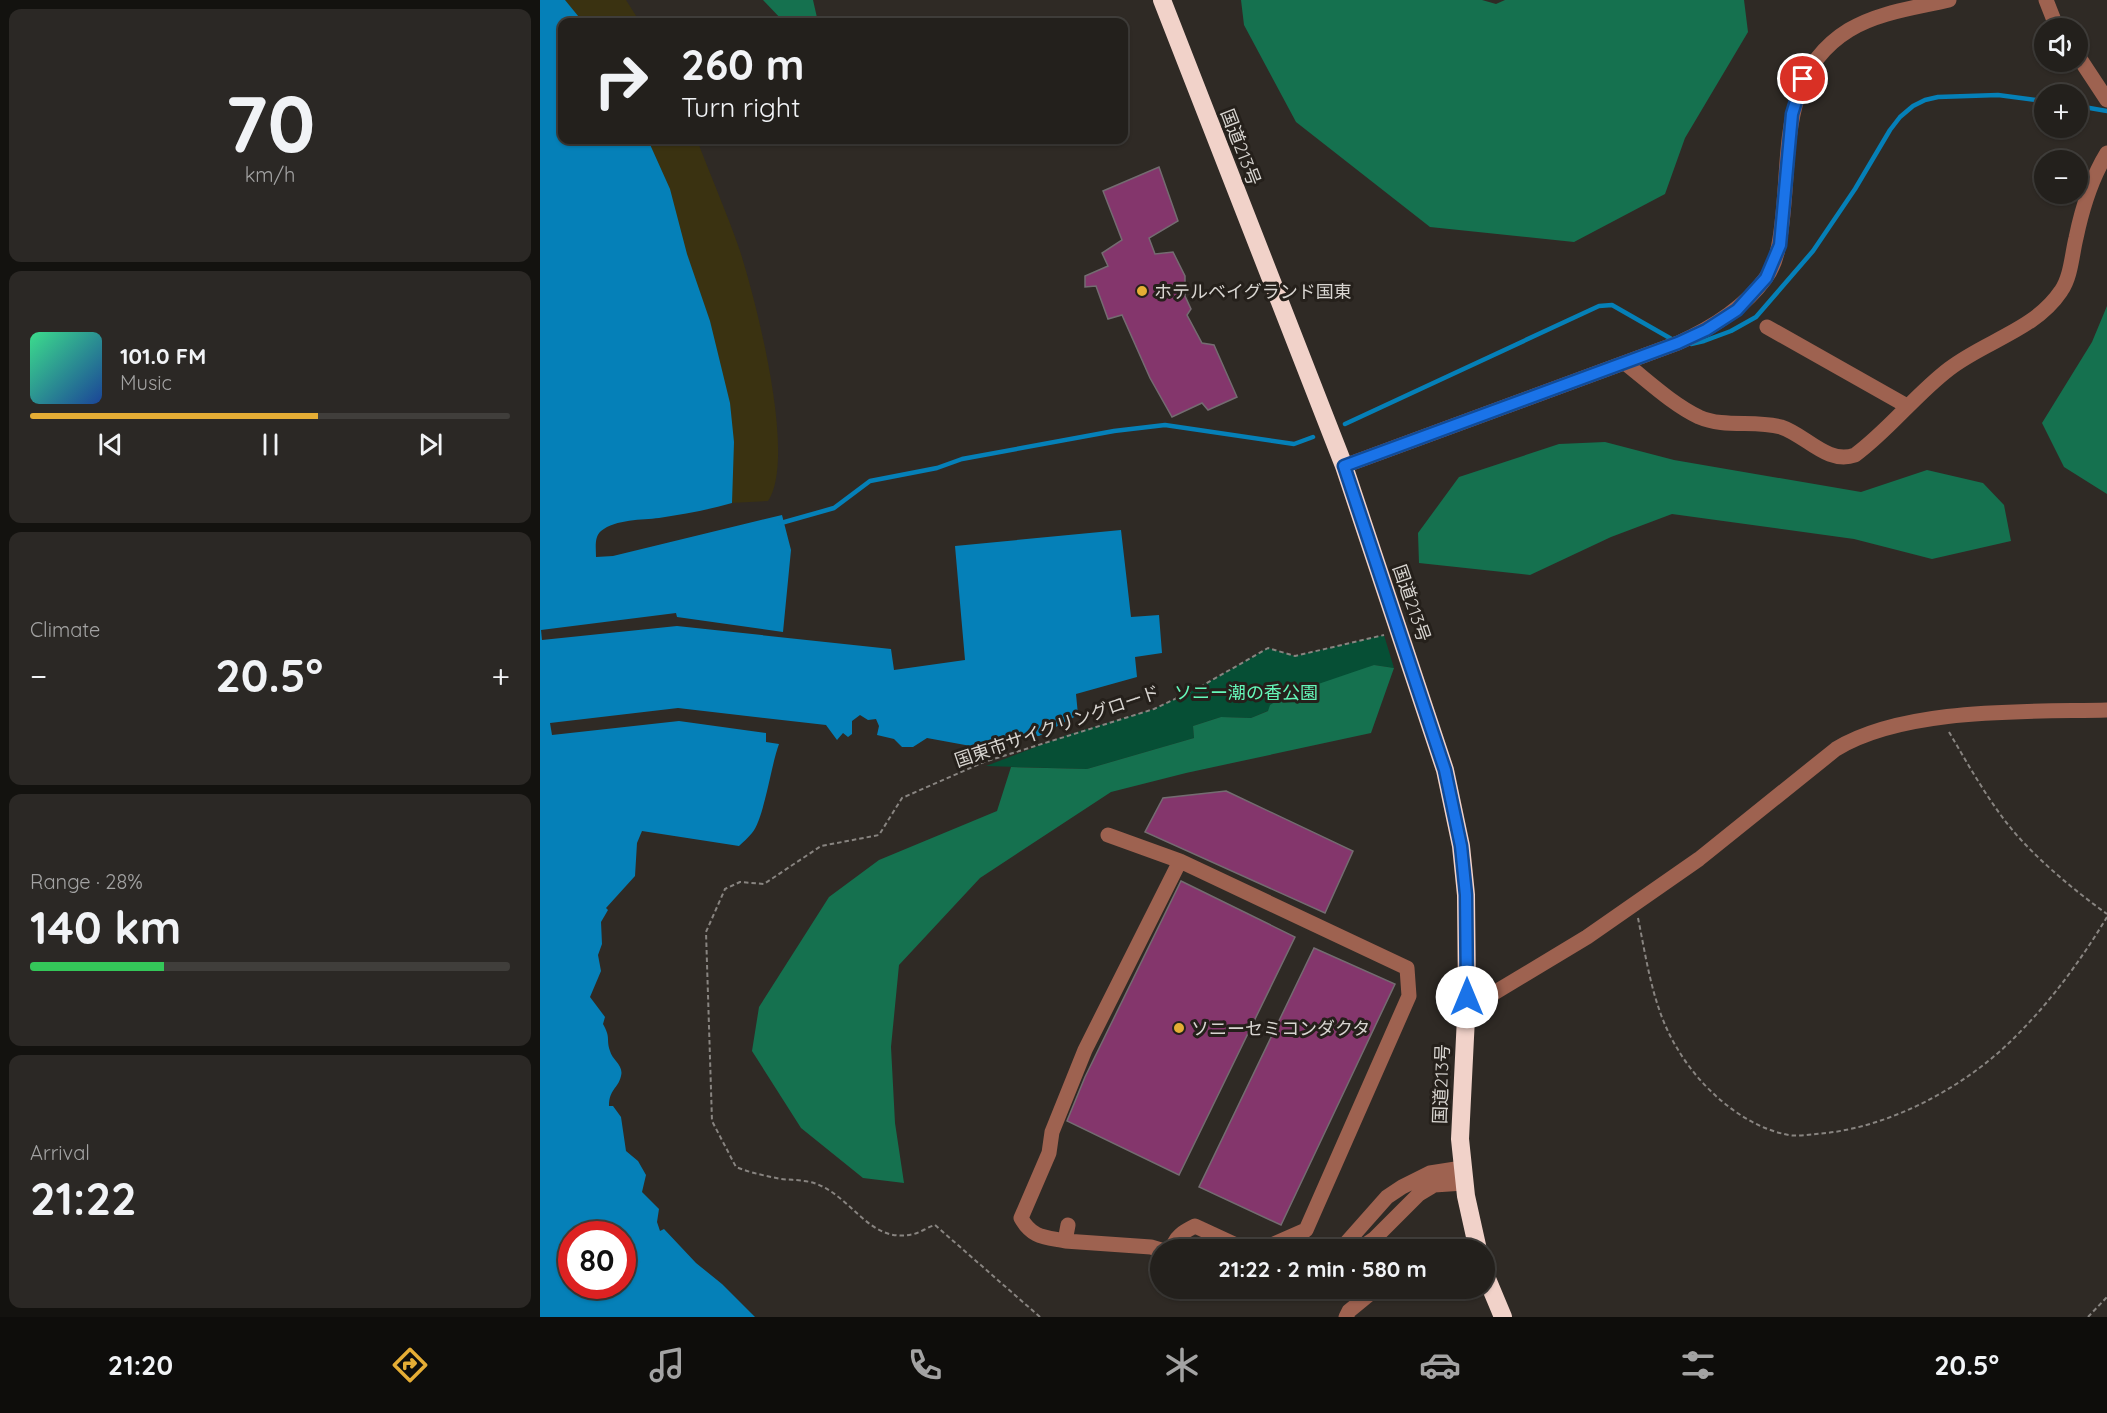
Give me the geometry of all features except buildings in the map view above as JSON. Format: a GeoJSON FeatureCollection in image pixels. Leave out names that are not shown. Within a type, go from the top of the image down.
{"type":"FeatureCollection","features":[{"type":"Feature","properties":{"kind":"highway","name":"国道213号"},"geometry":{"type":"LineString","coordinates":[[1162,0],[1344,466],[1445,770],[1461,846],[1466,895],[1467,997],[1461,1092],[1463,1175],[1476,1239]]}},
{"type":"Feature","properties":{"kind":"highway"},"geometry":{"type":"LineString","coordinates":[[1495,1298],[1503,1317]]}},
{"type":"Feature","properties":{"kind":"street"},"geometry":{"type":"LineString","coordinates":[[1344,466],[1625,363],[1706,330],[1737,310],[1766,278],[1780,245],[1792,114],[1803,79],[1823,52],[1848,31],[1880,16],[1949,0]]}},
{"type":"Feature","properties":{"kind":"street"},"geometry":{"type":"LineString","coordinates":[[2046,0],[2053,18]]}},
{"type":"Feature","properties":{"kind":"street"},"geometry":{"type":"LineString","coordinates":[[2088,71],[2107,100]]}},
{"type":"Feature","properties":{"kind":"street"},"geometry":{"type":"LineString","coordinates":[[1625,363],[1698,416],[1708,420],[1780,427],[1836,457],[1846,458],[1855,455],[1952,367],[1971,353],[2029,322],[2062,291],[2084,205],[2107,153]]}},
{"type":"Feature","properties":{"kind":"street"},"geometry":{"type":"LineString","coordinates":[[1767,327],[1907,406]]}},
{"type":"Feature","properties":{"kind":"street"},"geometry":{"type":"LineString","coordinates":[[1467,997],[1484,999],[1587,937],[1699,859],[1846,742],[1910,722],[1941,718],[1990,713],[2107,710]]}},
{"type":"Feature","properties":{"kind":"street"},"geometry":{"type":"LineString","coordinates":[[1108,835],[1180,861],[1407,968],[1409,996],[1306,1230],[1285,1239]]}},
{"type":"Feature","properties":{"kind":"street"},"geometry":{"type":"LineString","coordinates":[[1150,1247],[1065,1241],[1040,1236],[1028,1230],[1021,1218],[1049,1154],[1052,1132],[1085,1050],[1180,861]]}},
{"type":"Feature","properties":{"kind":"street"},"geometry":{"type":"LineString","coordinates":[[1350,1239],[1387,1197],[1430,1173],[1463,1175]]}},
{"type":"Feature","properties":{"kind":"street"},"geometry":{"type":"LineString","coordinates":[[1374,1239],[1419,1194],[1434,1185],[1463,1175]]}},
{"type":"Feature","properties":{"kind":"street"},"geometry":{"type":"LineString","coordinates":[[1065,1241],[1068,1225]]}},
{"type":"Feature","properties":{"kind":"street"},"geometry":{"type":"LineString","coordinates":[[1176,1239],[1195,1226],[1223,1239]]}},
{"type":"Feature","properties":{"kind":"street"},"geometry":{"type":"LineString","coordinates":[[1347,1317],[1349,1311],[1364,1299]]}},
{"type":"Feature","properties":{"kind":"path","name":"国東市サイクリングロード"},"geometry":{"type":"LineString","coordinates":[[1040,1317],[935,1225],[915,1234],[891,1236],[872,1227],[830,1190],[812,1183],[753,1173],[736,1167],[712,1121],[706,932],[725,889],[740,882],[764,884],[822,846],[879,835],[902,798],[984,762],[1154,710],[1268,648],[1295,656],[1384,635]]}},
{"type":"Feature","properties":{"kind":"path"},"geometry":{"type":"LineString","coordinates":[[1635,904],[1656,998],[1676,1047],[1705,1085],[1736,1112],[1761,1127],[1787,1135],[1834,1133],[1863,1126],[1908,1110],[1955,1084],[2015,1038],[2037,1014],[2082,958],[2107,915],[2075,891],[2014,832],[1968,764],[1941,718]]}},
{"type":"Feature","properties":{"kind":"path"},"geometry":{"type":"LineString","coordinates":[[2088,1317],[2107,1298]]}},
{"type":"Feature","properties":{"kind":"green space"},"geometry":{"type":"Polygon","coordinates":[[[763,0],[813,0],[817,18],[780,18],[763,0]]]}},
{"type":"Feature","properties":{"kind":"green space"},"geometry":{"type":"Polygon","coordinates":[[[1241,0],[1482,0],[1496,4],[1505,0],[1744,0],[1748,32],[1685,138],[1665,194],[1574,242],[1430,227],[1296,122],[1244,25],[1241,0]]]}},
{"type":"Feature","properties":{"kind":"green space"},"geometry":{"type":"Polygon","coordinates":[[[2107,306],[2107,494],[2064,467],[2042,423],[2092,342],[2107,306]]]}},
{"type":"Feature","properties":{"kind":"green space"},"geometry":{"type":"Polygon","coordinates":[[[1605,442],[1674,460],[1861,492],[1927,470],[1983,483],[2004,505],[2011,541],[1932,559],[1854,539],[1672,514],[1611,537],[1530,575],[1419,563],[1418,533],[1459,477],[1559,444],[1605,442]]]}},
{"type":"Feature","properties":{"kind":"green space","name":"ソニー潮の香公園"},"geometry":{"type":"Polygon","coordinates":[[[1384,635],[1394,668],[1374,665],[1251,718],[1221,717],[1193,726],[1194,738],[1087,769],[986,766],[1067,735],[1154,709],[1200,687],[1268,648],[1295,656],[1384,635]]]}},
{"type":"Feature","properties":{"kind":"green space"},"geometry":{"type":"Polygon","coordinates":[[[1374,665],[1394,668],[1371,733],[1186,773],[1111,792],[980,878],[899,965],[891,1047],[895,1123],[904,1183],[863,1178],[801,1128],[752,1051],[759,1007],[829,897],[879,860],[997,811],[1011,767],[1087,769],[1194,738],[1193,726],[1221,717],[1251,718],[1268,711],[1270,705],[1286,695],[1374,665]]]}},
{"type":"Feature","properties":{"kind":"sand"},"geometry":{"type":"Polygon","coordinates":[[[540,0],[626,0],[637,18],[558,18],[540,0]]]}},
{"type":"Feature","properties":{"kind":"sand"},"geometry":{"type":"Polygon","coordinates":[[[621,144],[699,144],[740,251],[764,341],[776,416],[778,451],[776,480],[768,501],[711,504],[621,144]]]}},
{"type":"Feature","properties":{"kind":"water"},"geometry":{"type":"Polygon","coordinates":[[[540,0],[565,0],[580,18],[558,18],[558,144],[650,144],[670,189],[687,254],[710,321],[730,403],[734,442],[732,503],[659,518],[614,524],[597,536],[596,557],[613,556],[782,515],[791,550],[783,632],[677,617],[676,613],[541,630],[542,640],[677,626],[891,649],[894,670],[965,660],[955,546],[1121,530],[1131,617],[1159,615],[1162,653],[1135,657],[1137,677],[1076,694],[1078,715],[1039,736],[1030,735],[987,749],[927,738],[913,747],[902,747],[894,739],[877,735],[879,726],[876,719],[868,720],[860,715],[852,721],[852,734],[848,737],[843,733],[837,740],[826,725],[678,708],[550,723],[552,735],[679,721],[766,733],[766,742],[779,744],[760,816],[752,833],[739,846],[642,831],[637,843],[635,876],[606,908],[608,910],[601,922],[602,944],[598,955],[601,971],[590,997],[605,1017],[603,1024],[607,1032],[610,1051],[621,1072],[620,1080],[610,1096],[609,1106],[613,1106],[621,1117],[626,1151],[638,1161],[646,1175],[642,1192],[659,1209],[657,1222],[660,1231],[664,1229],[696,1263],[722,1284],[755,1317],[540,1317],[540,0]]]}},
{"type":"Feature","properties":{"kind":"waterway"},"geometry":{"type":"LineString","coordinates":[[1691,344],[1731,331],[1756,317],[1813,251],[1855,189],[1890,130],[1913,106],[1938,97],[1998,95],[2034,100]]}},
{"type":"Feature","properties":{"kind":"waterway"},"geometry":{"type":"LineString","coordinates":[[2088,108],[2107,111]]}},
{"type":"Feature","properties":{"kind":"waterway"},"geometry":{"type":"LineString","coordinates":[[1345,424],[1599,306],[1612,305],[1675,341]]}},
{"type":"Feature","properties":{"kind":"waterway"},"geometry":{"type":"LineString","coordinates":[[781,523],[834,508],[870,481],[937,468],[962,459],[1114,431],[1165,425],[1294,444],[1313,437]]}},
{"type":"Feature","properties":{"kind":"place","name":"ホテルベイグランド国東"},"geometry":{"type":"Point","coordinates":[1142,291]}},
{"type":"Feature","properties":{"kind":"place","name":"ソニーセミコンダクタ"},"geometry":{"type":"Point","coordinates":[1179,1028]}},
{"type":"Feature","properties":{"kind":"route"},"geometry":{"type":"LineString","coordinates":[[1467,997],[1466,895],[1461,846],[1445,770],[1344,466],[1625,363],[1659,348],[1678,343],[1706,330],[1737,310],[1766,278],[1780,245],[1792,114],[1803,79]]}}]}
